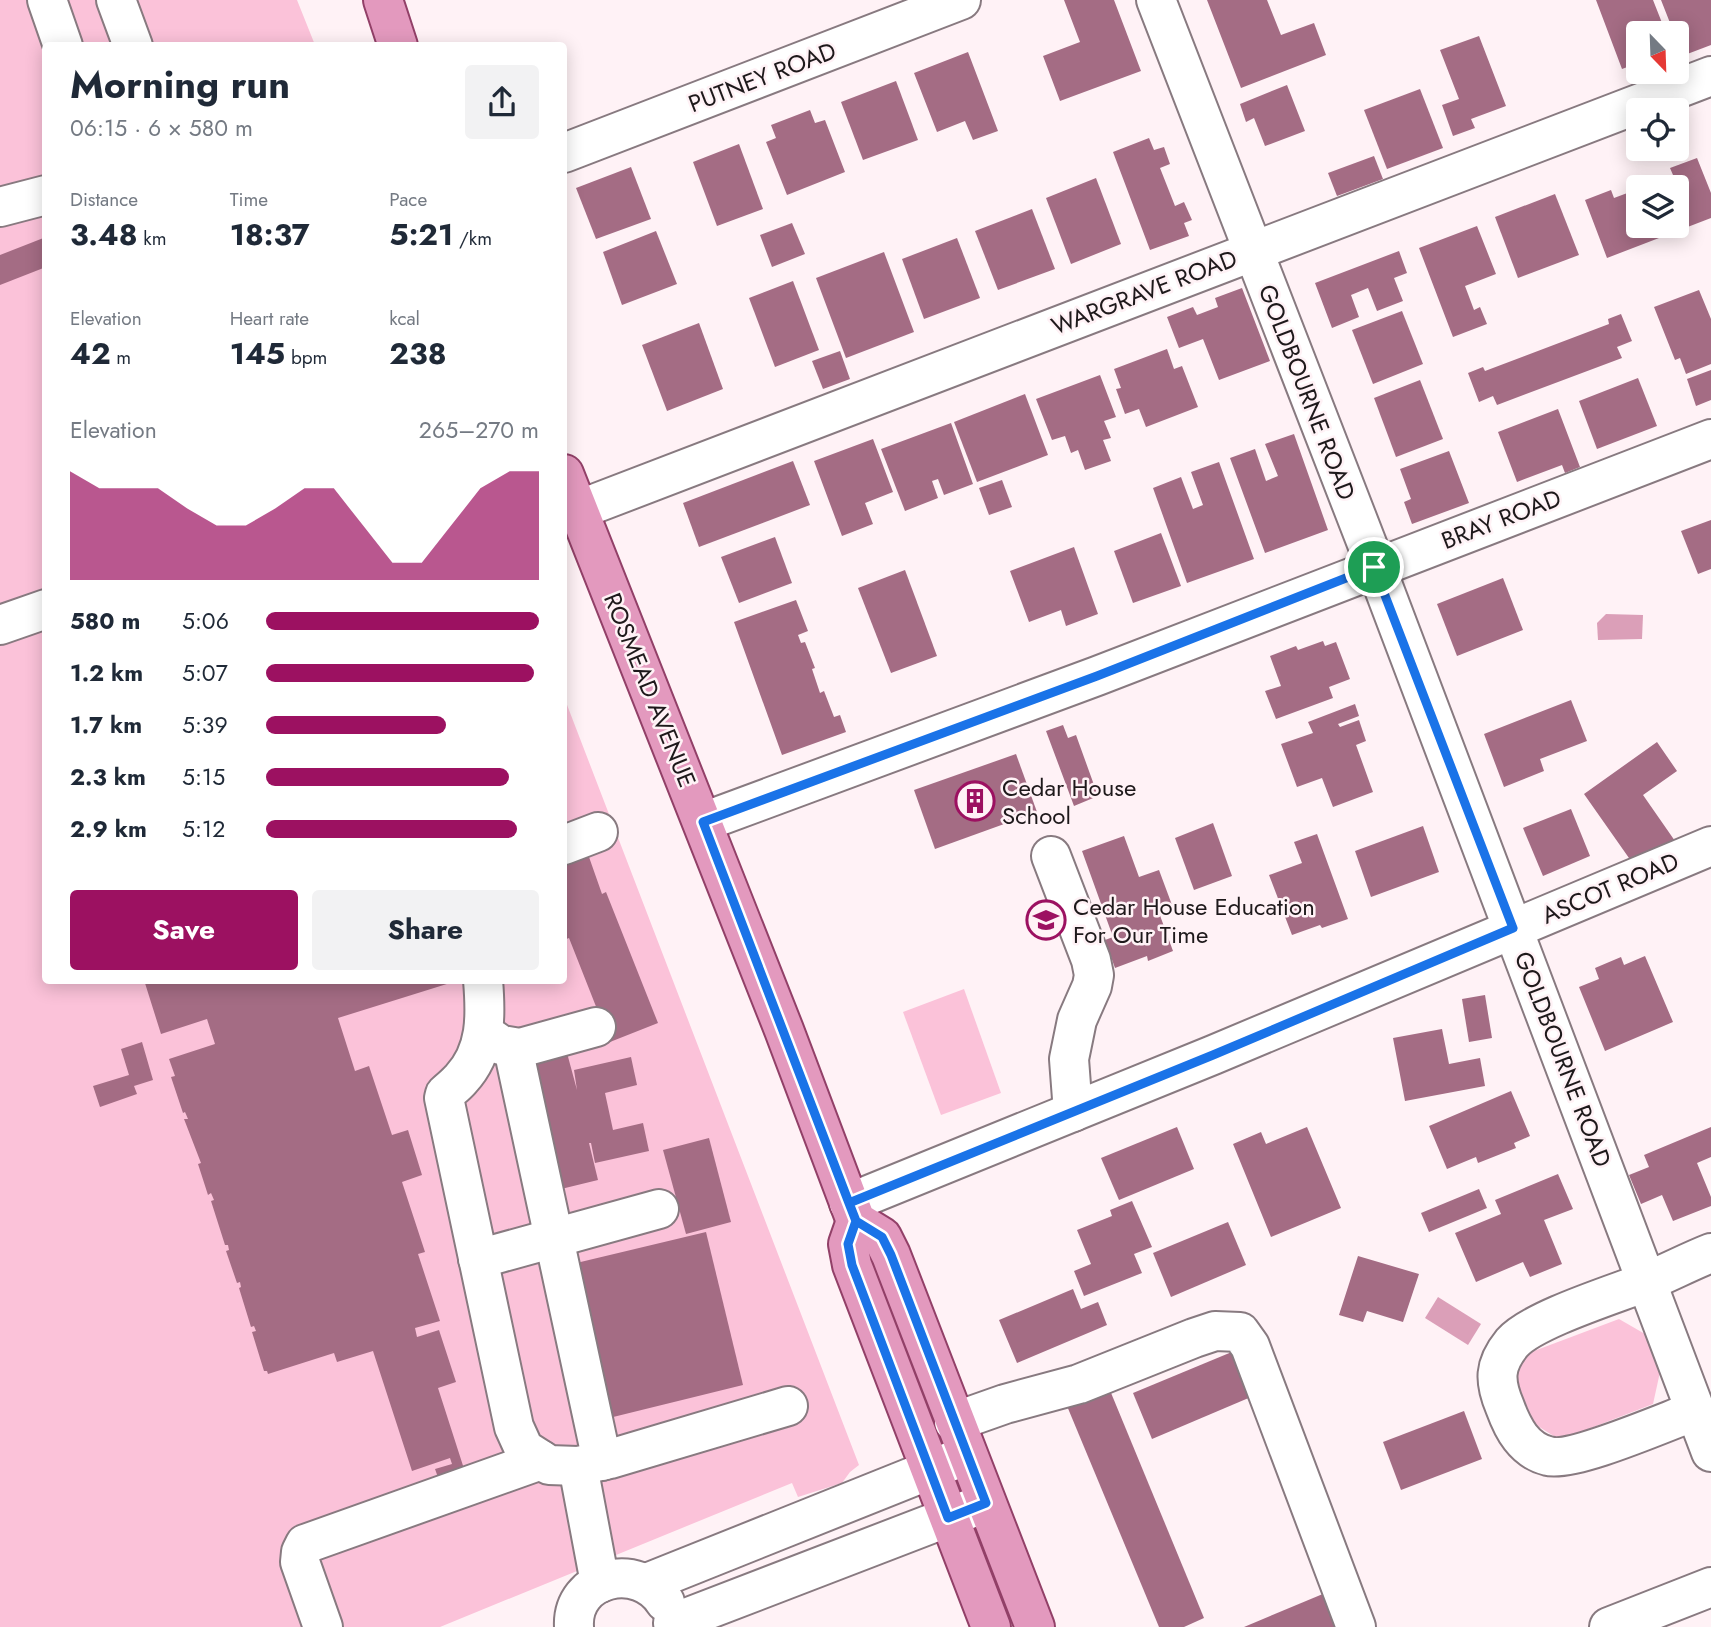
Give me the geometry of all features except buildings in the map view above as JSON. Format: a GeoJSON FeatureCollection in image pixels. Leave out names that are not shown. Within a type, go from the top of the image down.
{"type":"FeatureCollection","features":[{"type":"Feature","properties":{"kind":"main road"},"geometry":{"type":"LineString","coordinates":[[383,0],[397,42]]}},
{"type":"Feature","properties":{"kind":"main road","name":"ROSMEAD AVENUE"},"geometry":{"type":"LineString","coordinates":[[567,482],[703,822],[853,1212]]}},
{"type":"Feature","properties":{"kind":"main road"},"geometry":{"type":"LineString","coordinates":[[853,1212],[882,1237],[891,1255],[1035,1627]]}},
{"type":"Feature","properties":{"kind":"main road"},"geometry":{"type":"LineString","coordinates":[[853,1212],[848,1244],[852,1265],[991,1627]]}},
{"type":"Feature","properties":{"kind":"street"},"geometry":{"type":"LineString","coordinates":[[47,0],[62,42]]}},
{"type":"Feature","properties":{"kind":"street"},"geometry":{"type":"LineString","coordinates":[[116,0],[132,42]]}},
{"type":"Feature","properties":{"kind":"street","name":"PUTNEY ROAD"},"geometry":{"type":"LineString","coordinates":[[567,152],[961,0]]}},
{"type":"Feature","properties":{"kind":"street","name":"GOLDBOURNE ROAD"},"geometry":{"type":"LineString","coordinates":[[1156,0],[1513,928],[1711,1452]]}},
{"type":"Feature","properties":{"kind":"street","name":"WARGRAVE ROAD"},"geometry":{"type":"LineString","coordinates":[[578,510],[1711,76]]}},
{"type":"Feature","properties":{"kind":"street"},"geometry":{"type":"LineString","coordinates":[[0,207],[42,196]]}},
{"type":"Feature","properties":{"kind":"street","name":"BRAY ROAD"},"geometry":{"type":"LineString","coordinates":[[703,822],[1097,676],[1711,439]]}},
{"type":"Feature","properties":{"kind":"street"},"geometry":{"type":"LineString","coordinates":[[0,625],[42,609]]}},
{"type":"Feature","properties":{"kind":"street","name":"ASCOT ROAD"},"geometry":{"type":"LineString","coordinates":[[853,1212],[1073,1112],[1711,846]]}},
{"type":"Feature","properties":{"kind":"street"},"geometry":{"type":"LineString","coordinates":[[1051,856],[1091,960],[1094,975],[1077,1020],[1069,1059],[1073,1112]]}},
{"type":"Feature","properties":{"kind":"street"},"geometry":{"type":"LineString","coordinates":[[484,984],[553,1239],[590,1463],[600,1583]]}},
{"type":"Feature","properties":{"kind":"street"},"geometry":{"type":"LineString","coordinates":[[596,1027],[530,1046],[499,1041],[480,1049],[462,1078],[444,1094],[514,1427],[524,1449],[549,1465],[590,1463],[788,1406]]}},
{"type":"Feature","properties":{"kind":"street"},"geometry":{"type":"LineString","coordinates":[[478,1259],[659,1209]]}},
{"type":"Feature","properties":{"kind":"street"},"geometry":{"type":"LineString","coordinates":[[1695,1411],[1574,1455],[1552,1457],[1539,1453],[1524,1443],[1513,1429],[1496,1376],[1503,1357],[1514,1341],[1539,1324],[1711,1253]]}},
{"type":"Feature","properties":{"kind":"street"},"geometry":{"type":"LineString","coordinates":[[648,1583],[929,1470],[961,1438],[1005,1404],[1079,1384],[1215,1331],[1240,1332],[1250,1346],[1356,1627]]}},
{"type":"Feature","properties":{"kind":"street"},"geometry":{"type":"LineString","coordinates":[[323,1627],[300,1562],[305,1544],[541,1460]]}},
{"type":"Feature","properties":{"kind":"street"},"geometry":{"type":"LineString","coordinates":[[573,1627],[578,1606],[587,1592],[616,1577],[648,1583],[669,1607],[673,1625],[986,1503]]}},
{"type":"Feature","properties":{"kind":"street"},"geometry":{"type":"LineString","coordinates":[[1609,1627],[1711,1587]]}},
{"type":"Feature","properties":{"kind":"shaded area"},"geometry":{"type":"Polygon","coordinates":[[[0,0],[297,0],[314,42],[42,42],[42,984],[567,984],[567,705],[859,1465],[842,1483],[798,1497],[792,1483],[440,1627],[0,1627],[0,0]]]}},
{"type":"Feature","properties":{"kind":"shaded area"},"geometry":{"type":"Polygon","coordinates":[[[1606,614],[1643,615],[1642,639],[1598,640],[1597,623],[1606,614]]]}},
{"type":"Feature","properties":{"kind":"shaded area"},"geometry":{"type":"Polygon","coordinates":[[[964,989],[1001,1093],[941,1115],[903,1012],[964,989]]]}},
{"type":"Feature","properties":{"kind":"shaded area"},"geometry":{"type":"Polygon","coordinates":[[[1438,1297],[1481,1324],[1468,1345],[1425,1318],[1438,1297]]]}},
{"type":"Feature","properties":{"kind":"shaded area"},"geometry":{"type":"Polygon","coordinates":[[[1619,1319],[1645,1334],[1660,1372],[1653,1404],[1560,1440],[1533,1423],[1516,1379],[1526,1354],[1619,1319]]]}},
{"type":"Feature","properties":{"kind":"place","name":"Cedar House School"},"geometry":{"type":"Point","coordinates":[975,801]}},
{"type":"Feature","properties":{"kind":"place","name":"Cedar House Education For Our Time"},"geometry":{"type":"Point","coordinates":[1046,920]}},
{"type":"Feature","properties":{"kind":"route"},"geometry":{"type":"LineString","coordinates":[[1374,567],[1097,676],[703,822],[785,1030],[849,1203],[856,1221],[882,1237],[891,1255],[986,1503],[948,1518],[852,1265],[848,1244],[856,1221],[849,1203],[1213,1055],[1513,928],[1374,567]]}}]}
